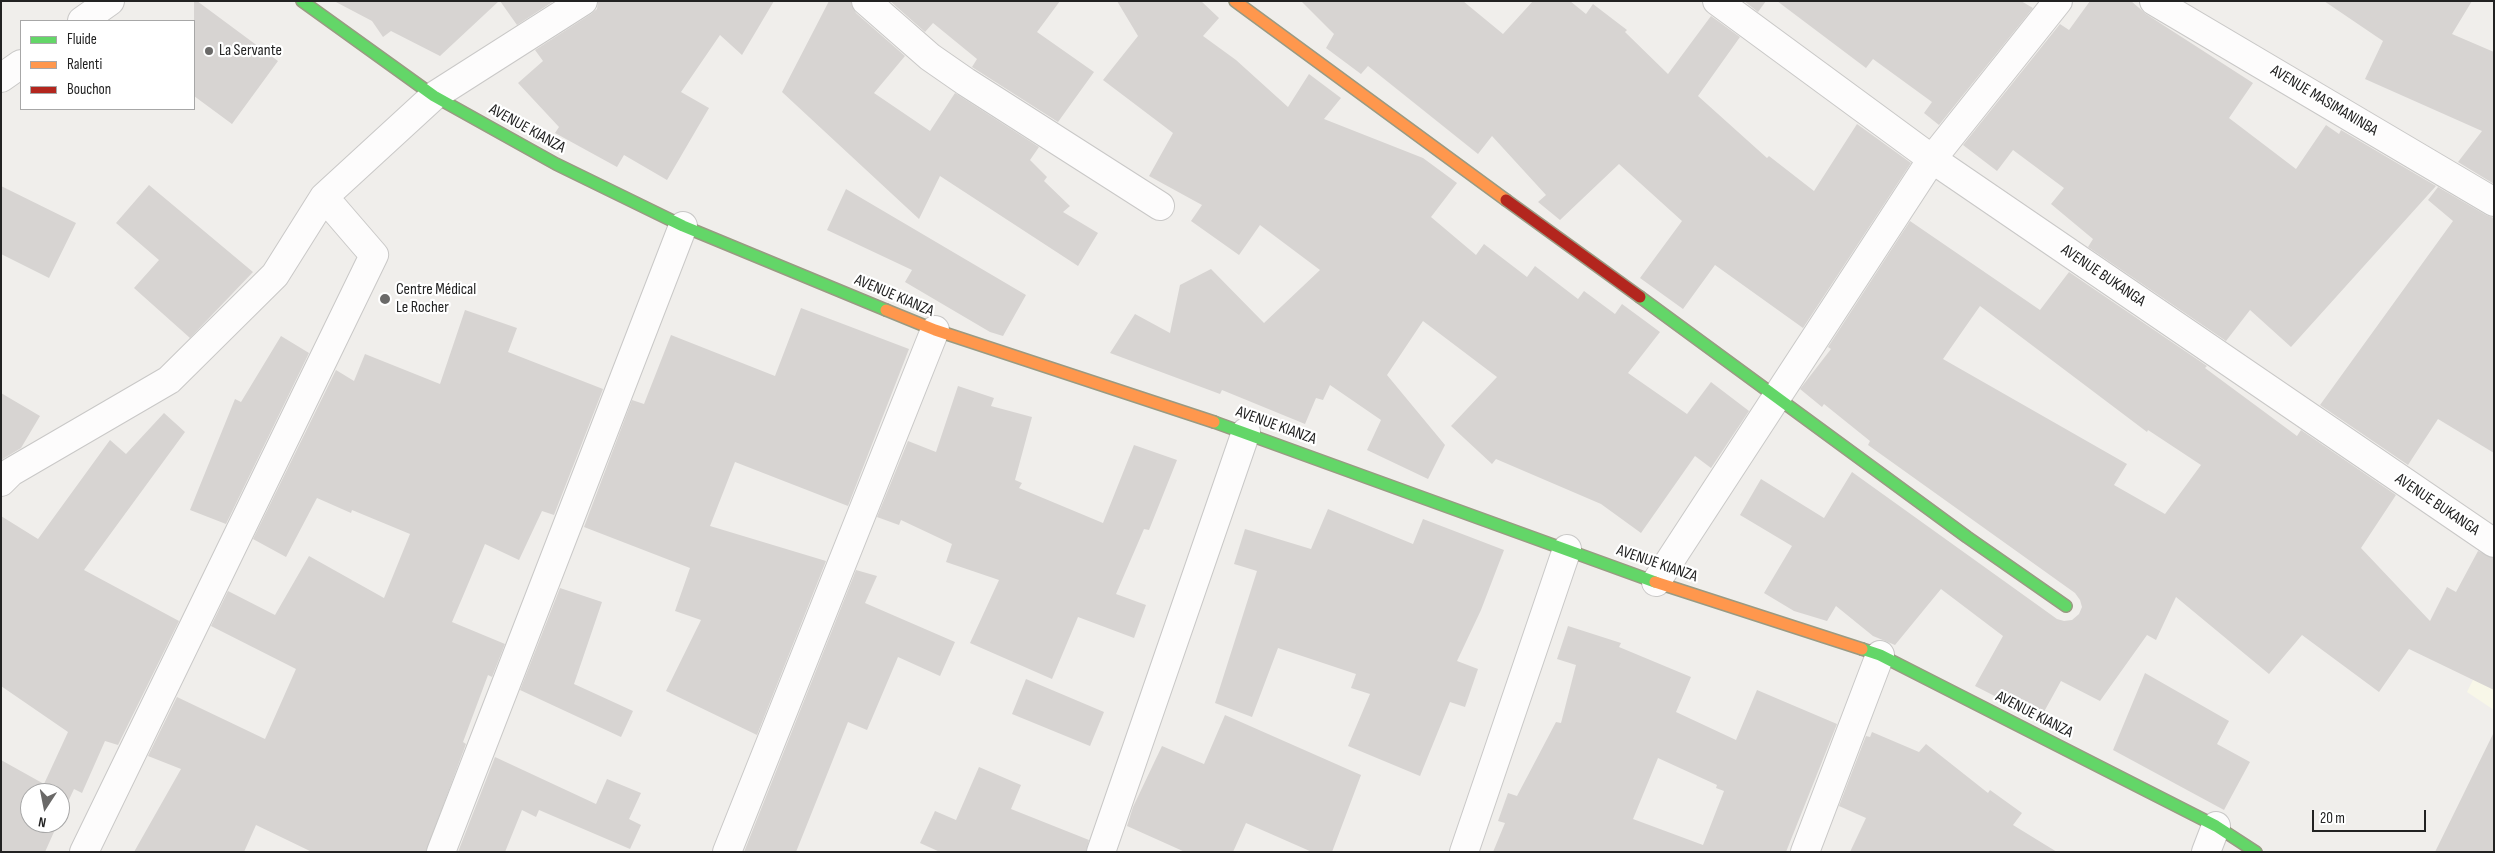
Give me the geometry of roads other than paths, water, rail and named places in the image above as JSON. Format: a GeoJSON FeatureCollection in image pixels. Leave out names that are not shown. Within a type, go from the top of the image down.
{"type":"FeatureCollection","features":[{"type":"Feature","properties":{"kind":"street"},"geometry":{"type":"LineString","coordinates":[[83,20],[110,1]]}},
{"type":"Feature","properties":{"kind":"street","name":"AVENUE KIANZA"},"geometry":{"type":"LineString","coordinates":[[302,1],[434,96],[556,164],[683,226],[935,330],[1246,432],[1656,582],[1880,655],[2216,826],[2256,852]]}},
{"type":"Feature","properties":{"kind":"street"},"geometry":{"type":"LineString","coordinates":[[1,482],[11,472],[169,380],[274,275],[324,197],[434,96],[583,1]]}},
{"type":"Feature","properties":{"kind":"street"},"geometry":{"type":"LineString","coordinates":[[866,1],[930,57],[1160,206]]}},
{"type":"Feature","properties":{"kind":"street"},"geometry":{"type":"LineString","coordinates":[[1235,1],[1777,398],[2066,606]]}},
{"type":"Feature","properties":{"kind":"street","name":"AVENUE BUKANGA"},"geometry":{"type":"LineString","coordinates":[[1717,1],[1932,159],[2494,543]]}},
{"type":"Feature","properties":{"kind":"street"},"geometry":{"type":"LineString","coordinates":[[1656,582],[1932,159],[2058,1]]}},
{"type":"Feature","properties":{"kind":"street","name":"AVENUE MASIMANINBA"},"geometry":{"type":"LineString","coordinates":[[2154,1],[2494,202]]}},
{"type":"Feature","properties":{"kind":"street"},"geometry":{"type":"LineString","coordinates":[[1,78],[20,65]]}},
{"type":"Feature","properties":{"kind":"street"},"geometry":{"type":"LineString","coordinates":[[84,852],[374,255],[324,197]]}},
{"type":"Feature","properties":{"kind":"street"},"geometry":{"type":"LineString","coordinates":[[441,852],[683,226]]}},
{"type":"Feature","properties":{"kind":"street"},"geometry":{"type":"LineString","coordinates":[[727,852],[935,330]]}},
{"type":"Feature","properties":{"kind":"street"},"geometry":{"type":"LineString","coordinates":[[1101,852],[1246,432]]}},
{"type":"Feature","properties":{"kind":"street"},"geometry":{"type":"LineString","coordinates":[[1464,852],[1567,549]]}},
{"type":"Feature","properties":{"kind":"street"},"geometry":{"type":"LineString","coordinates":[[1805,852],[1880,655]]}},
{"type":"Feature","properties":{"kind":"street"},"geometry":{"type":"LineString","coordinates":[[2206,852],[2216,826]]}},
{"type":"Feature","properties":{"kind":"place","name":"La Servante"},"geometry":{"type":"Point","coordinates":[209,51]}},
{"type":"Feature","properties":{"kind":"place","name":"Centre Médical Le Rocher"},"geometry":{"type":"Point","coordinates":[385,299]}}]}
